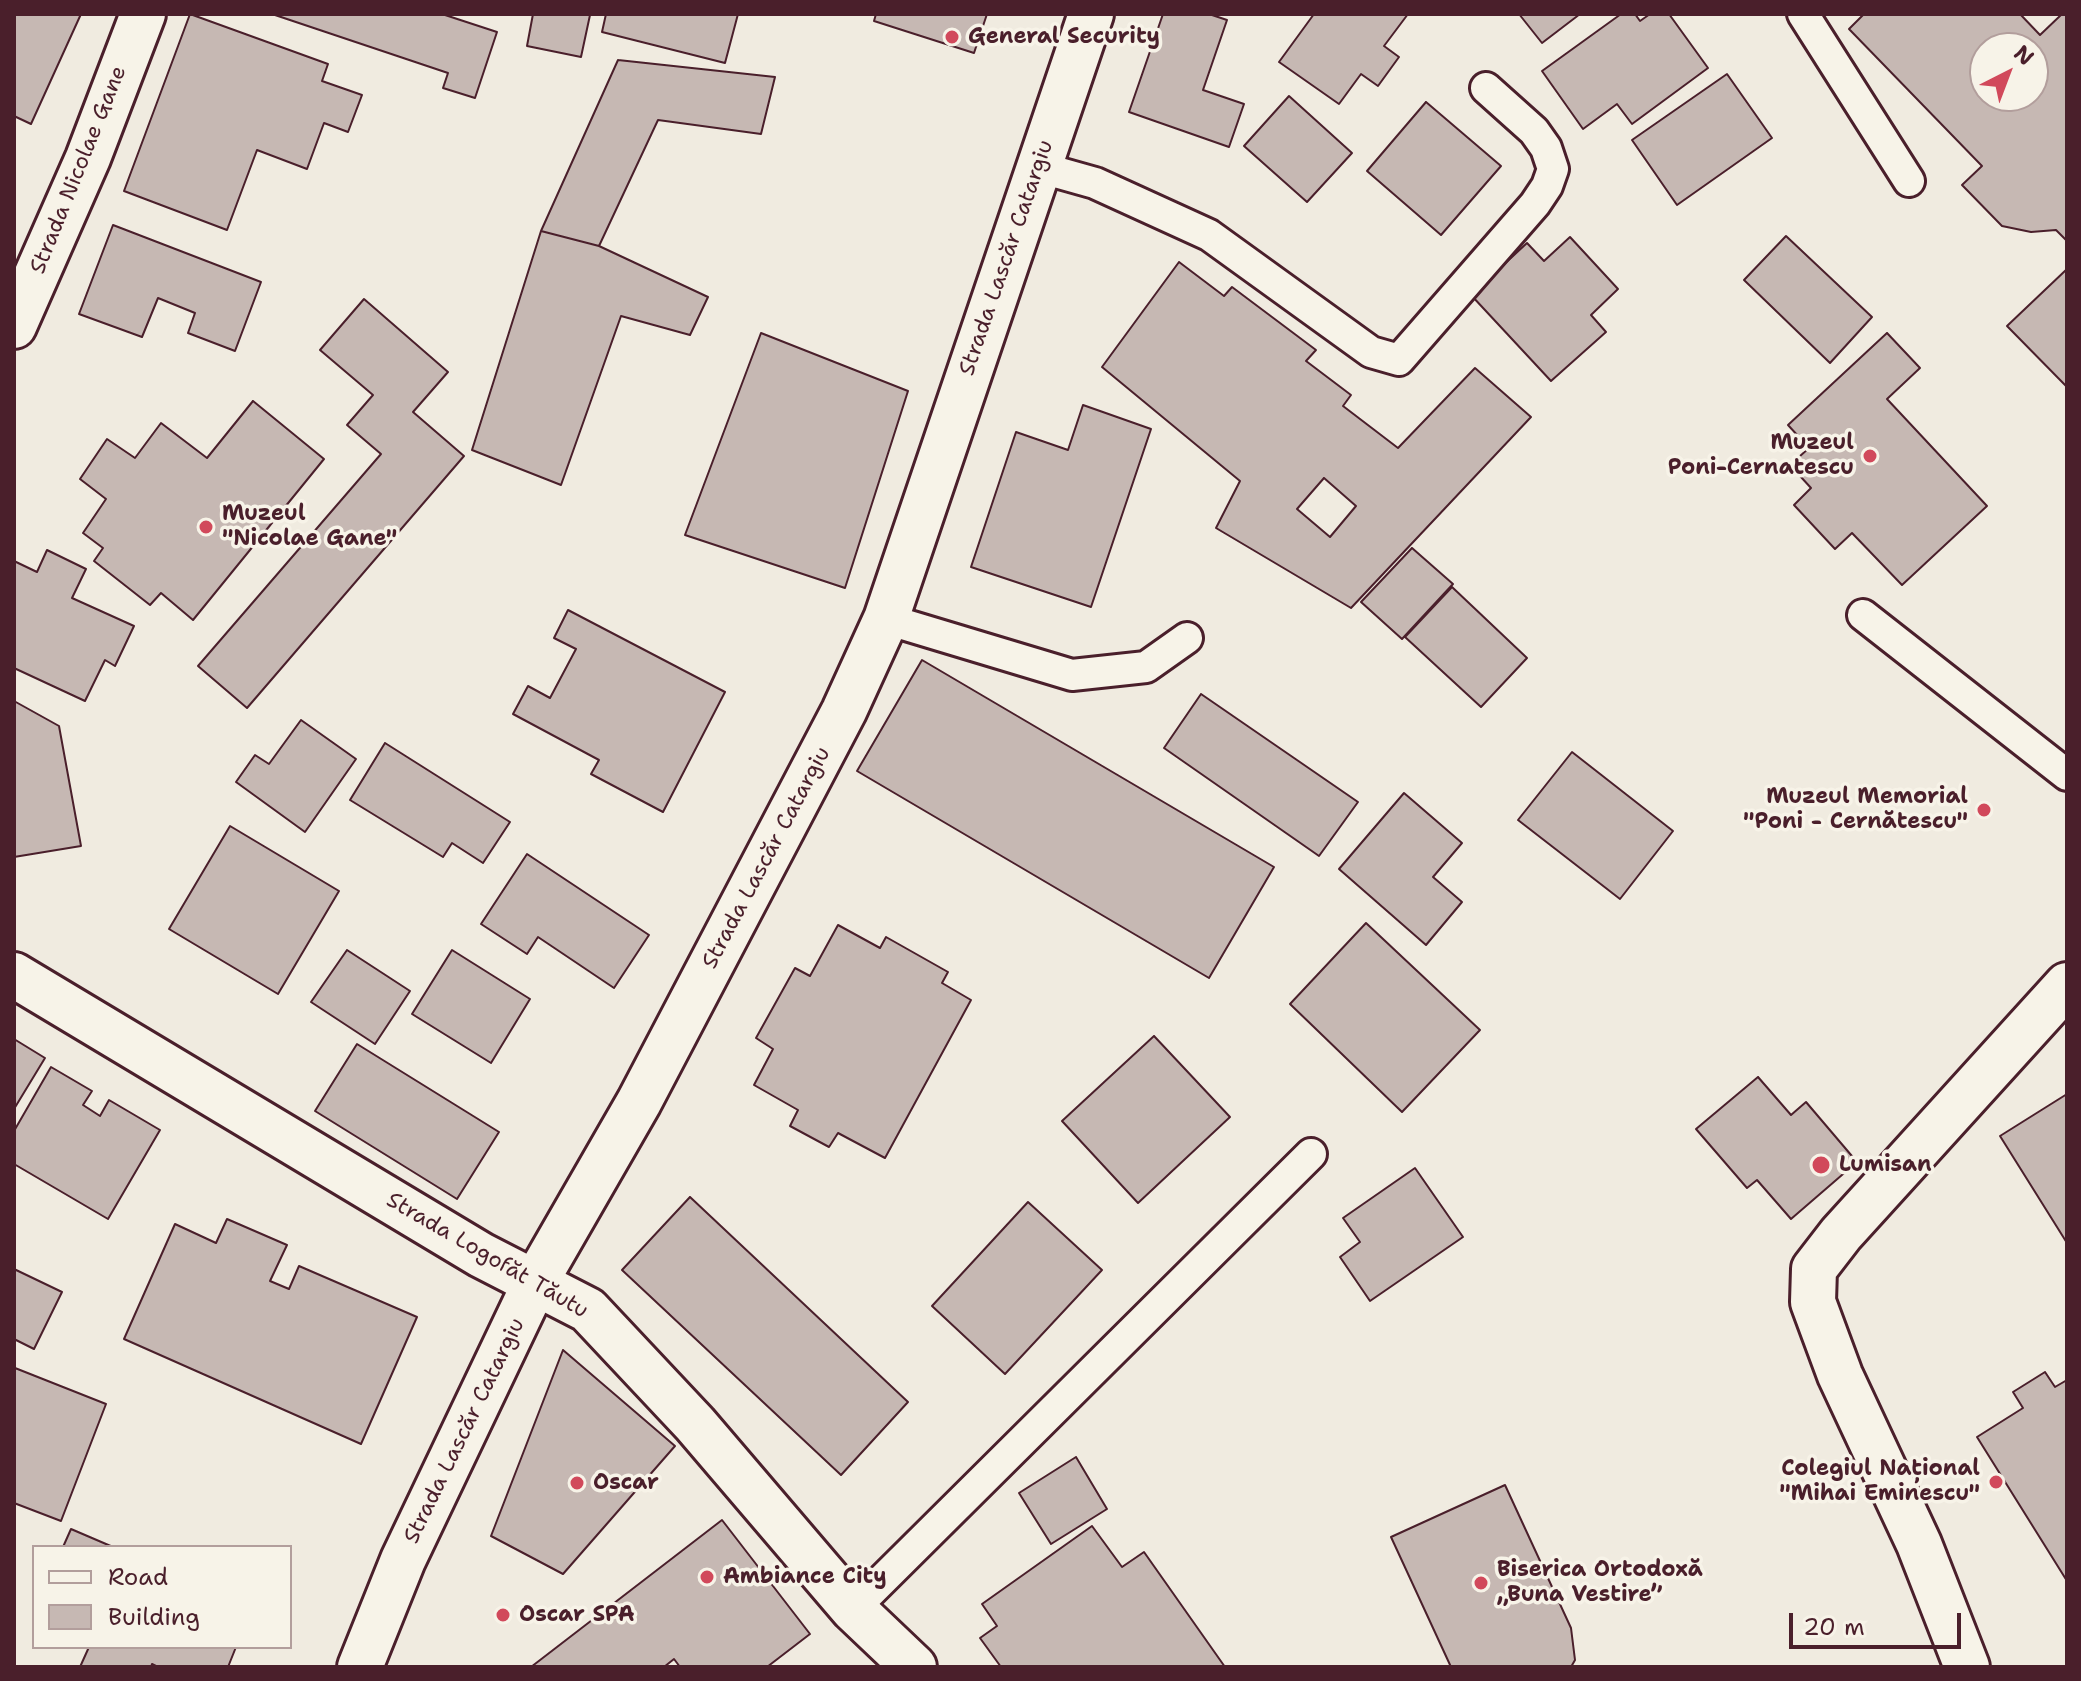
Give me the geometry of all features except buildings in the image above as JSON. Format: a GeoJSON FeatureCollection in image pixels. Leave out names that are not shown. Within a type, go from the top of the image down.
{"type":"FeatureCollection","features":[{"type":"Feature","properties":{"kind":"street","name":"Strada Nicolae Gane"},"geometry":{"type":"LineString","coordinates":[[14,326],[88,158],[143,14]]}},
{"type":"Feature","properties":{"kind":"street","name":"Strada Lascăr Catargiu"},"geometry":{"type":"LineString","coordinates":[[360,1667],[403,1560],[536,1281],[639,1102],[844,711],[886,619],[1091,14]]}},
{"type":"Feature","properties":{"kind":"street","name":"Strada Logofăt Tăutu"},"geometry":{"type":"LineString","coordinates":[[14,975],[481,1255],[588,1310],[695,1424],[853,1609],[914,1667]]}},
{"type":"Feature","properties":{"kind":"street"},"geometry":{"type":"LineString","coordinates":[[1967,1667],[1919,1544],[1840,1375],[1813,1302],[1814,1269],[1841,1234],[2067,985]]}},
{"type":"Feature","properties":{"kind":"lane"},"geometry":{"type":"LineString","coordinates":[[1803,14],[1909,181]]}},
{"type":"Feature","properties":{"kind":"lane"},"geometry":{"type":"LineString","coordinates":[[1038,167],[1095,183],[1209,235],[1371,352],[1399,360],[1535,204],[1547,186],[1553,169],[1546,148],[1534,131],[1486,88]]}},
{"type":"Feature","properties":{"kind":"lane"},"geometry":{"type":"LineString","coordinates":[[1863,615],[2067,775]]}},
{"type":"Feature","properties":{"kind":"lane"},"geometry":{"type":"LineString","coordinates":[[886,619],[1072,675],[1146,667],[1187,638]]}},
{"type":"Feature","properties":{"kind":"lane"},"geometry":{"type":"LineString","coordinates":[[853,1609],[1311,1154]]}},
{"type":"Feature","properties":{"kind":"place","name":"General Security"},"geometry":{"type":"Point","coordinates":[952,37]}},
{"type":"Feature","properties":{"kind":"place","name":"Muzeul Poni-Cernatescu"},"geometry":{"type":"Point","coordinates":[1870,456]}},
{"type":"Feature","properties":{"kind":"place","name":"Muzeul \"Nicolae Gane\""},"geometry":{"type":"Point","coordinates":[206,527]}},
{"type":"Feature","properties":{"kind":"place","name":"Muzeul Memorial \"Poni - Cernătescu\""},"geometry":{"type":"Point","coordinates":[1984,810]}},
{"type":"Feature","properties":{"kind":"place","name":"Lumisan"},"geometry":{"type":"Point","coordinates":[1821,1165]}},
{"type":"Feature","properties":{"kind":"place","name":"Colegiul Național \"Mihai Eminescu\""},"geometry":{"type":"Point","coordinates":[1996,1482]}},
{"type":"Feature","properties":{"kind":"place","name":"Oscar"},"geometry":{"type":"Point","coordinates":[577,1483]}},
{"type":"Feature","properties":{"kind":"place","name":"Ambiance City"},"geometry":{"type":"Point","coordinates":[707,1577]}},
{"type":"Feature","properties":{"kind":"place","name":"Biserica Ortodoxă „Buna Vestire”"},"geometry":{"type":"Point","coordinates":[1481,1583]}},
{"type":"Feature","properties":{"kind":"place","name":"Oscar SPA"},"geometry":{"type":"Point","coordinates":[503,1615]}}]}
